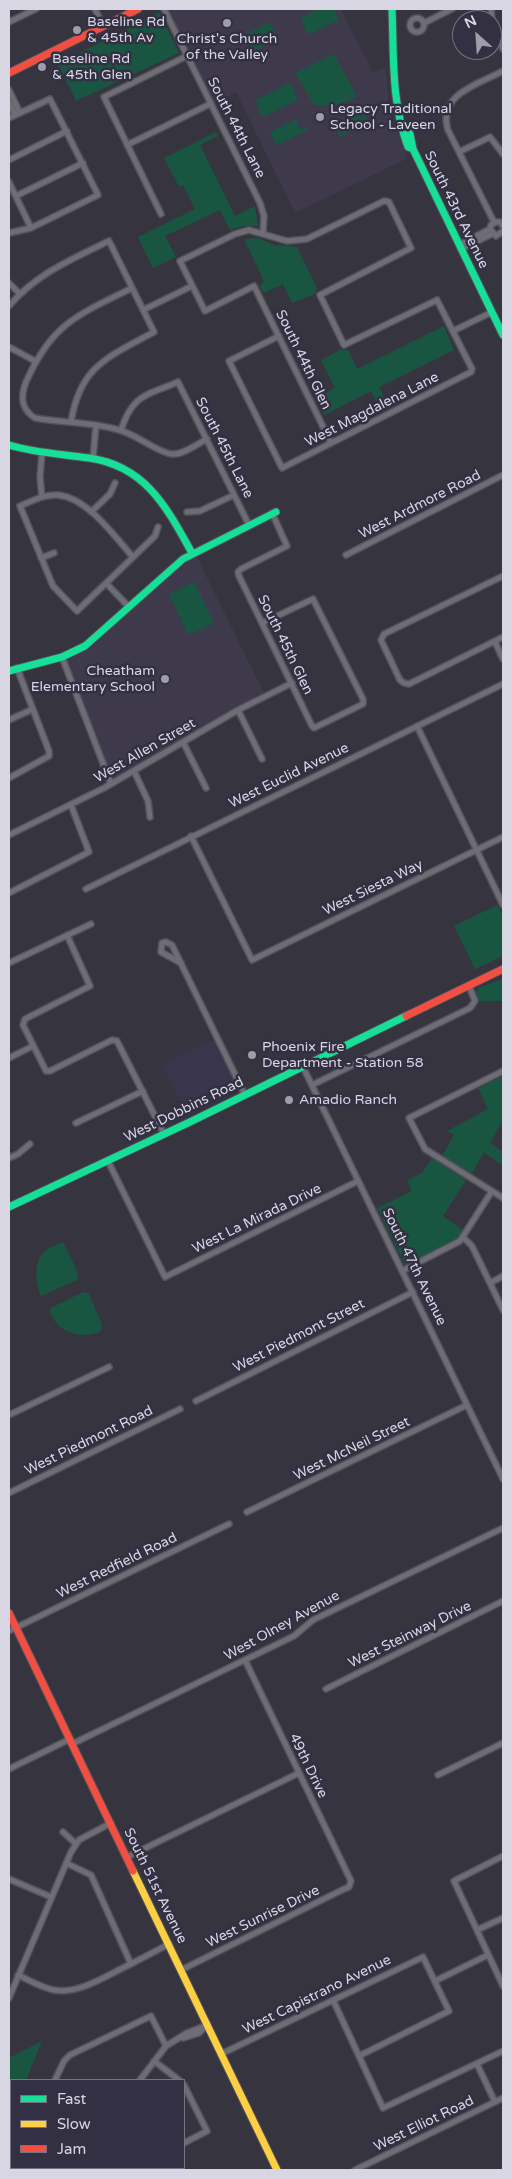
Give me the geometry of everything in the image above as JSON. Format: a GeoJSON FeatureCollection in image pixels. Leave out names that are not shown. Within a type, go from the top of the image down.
{"type":"FeatureCollection","features":[{"type":"Feature","properties":{"kind":"main road"},"geometry":{"type":"LineString","coordinates":[[9,73],[138,9]]}},
{"type":"Feature","properties":{"kind":"main road","name":"South 43rd Avenue"},"geometry":{"type":"LineString","coordinates":[[392,9],[394,93],[400,121],[399,128],[408,147],[412,149],[503,335]]}},
{"type":"Feature","properties":{"kind":"main road"},"geometry":{"type":"LineString","coordinates":[[9,446],[42,453],[93,458],[116,463],[146,482],[165,505],[192,553]]}},
{"type":"Feature","properties":{"kind":"main road"},"geometry":{"type":"LineString","coordinates":[[9,670],[62,657],[85,646],[173,566],[192,553],[274,512]]}},
{"type":"Feature","properties":{"kind":"main road","name":"West Dobbins Road"},"geometry":{"type":"LineString","coordinates":[[9,1206],[164,1134],[503,969]]}},
{"type":"Feature","properties":{"kind":"main road","name":"South 51st Avenue"},"geometry":{"type":"LineString","coordinates":[[9,1613],[277,2170]]}},
{"type":"Feature","properties":{"kind":"street"},"geometry":{"type":"LineString","coordinates":[[9,22],[36,9]]}},
{"type":"Feature","properties":{"kind":"street"},"geometry":{"type":"LineString","coordinates":[[95,9],[103,26]]}},
{"type":"Feature","properties":{"kind":"street","name":"South 44th Lane"},"geometry":{"type":"LineString","coordinates":[[164,9],[262,208],[264,216],[263,233]]}},
{"type":"Feature","properties":{"kind":"street"},"geometry":{"type":"LineString","coordinates":[[424,23],[452,9]]}},
{"type":"Feature","properties":{"kind":"street"},"geometry":{"type":"LineString","coordinates":[[162,214],[104,97],[187,56]]}},
{"type":"Feature","properties":{"kind":"street"},"geometry":{"type":"LineString","coordinates":[[491,232],[494,222],[446,122],[447,108],[457,95],[503,72]]}},
{"type":"Feature","properties":{"kind":"street"},"geometry":{"type":"LineString","coordinates":[[9,90],[10,100],[18,114]]}},
{"type":"Feature","properties":{"kind":"street"},"geometry":{"type":"LineString","coordinates":[[9,118],[50,99],[98,195],[31,228],[9,233]]}},
{"type":"Feature","properties":{"kind":"street"},"geometry":{"type":"LineString","coordinates":[[128,145],[210,104]]}},
{"type":"Feature","properties":{"kind":"street"},"geometry":{"type":"LineString","coordinates":[[9,160],[67,131]]}},
{"type":"Feature","properties":{"kind":"street"},"geometry":{"type":"LineString","coordinates":[[459,152],[490,137],[503,154]]}},
{"type":"Feature","properties":{"kind":"street"},"geometry":{"type":"LineString","coordinates":[[16,196],[83,163]]}},
{"type":"Feature","properties":{"kind":"street"},"geometry":{"type":"LineString","coordinates":[[9,182],[31,228]]}},
{"type":"Feature","properties":{"kind":"street"},"geometry":{"type":"LineString","coordinates":[[143,310],[192,286],[180,260],[242,232],[249,230],[287,241],[303,240],[387,201],[410,248],[320,295],[344,345],[437,300],[453,331],[492,312]]}},
{"type":"Feature","properties":{"kind":"street"},"geometry":{"type":"LineString","coordinates":[[494,222],[500,222],[503,226]]}},
{"type":"Feature","properties":{"kind":"street"},"geometry":{"type":"LineString","coordinates":[[460,247],[491,232],[502,233],[503,242]]}},
{"type":"Feature","properties":{"kind":"street"},"geometry":{"type":"LineString","coordinates":[[9,306],[20,294],[53,268],[109,241],[154,332],[98,365],[80,389],[74,403],[71,422]]}},
{"type":"Feature","properties":{"kind":"street"},"geometry":{"type":"LineString","coordinates":[[9,284],[20,294]]}},
{"type":"Feature","properties":{"kind":"street","name":"South 44th Glen"},"geometry":{"type":"LineString","coordinates":[[192,286],[205,311],[254,286],[331,443]]}},
{"type":"Feature","properties":{"kind":"street"},"geometry":{"type":"LineString","coordinates":[[132,288],[82,313],[63,326],[49,340],[35,361],[24,389],[23,406],[27,413],[35,418],[121,430],[139,437],[165,453],[180,453],[207,439]]}},
{"type":"Feature","properties":{"kind":"street","name":"West Magdalena Lane"},"geometry":{"type":"LineString","coordinates":[[278,336],[229,361],[282,468],[471,372],[472,369],[453,331]]}},
{"type":"Feature","properties":{"kind":"street"},"geometry":{"type":"LineString","coordinates":[[9,347],[35,361]]}},
{"type":"Feature","properties":{"kind":"street","name":"South 45th Lane"},"geometry":{"type":"LineString","coordinates":[[121,430],[130,407],[136,401],[178,382],[249,525]]}},
{"type":"Feature","properties":{"kind":"street"},"geometry":{"type":"LineString","coordinates":[[93,458],[96,425]]}},
{"type":"Feature","properties":{"kind":"street"},"geometry":{"type":"LineString","coordinates":[[42,453],[40,477],[42,497]]}},
{"type":"Feature","properties":{"kind":"street","name":"West Ardmore Road"},"geometry":{"type":"LineString","coordinates":[[346,555],[503,475]]}},
{"type":"Feature","properties":{"kind":"street"},"geometry":{"type":"LineString","coordinates":[[91,512],[110,494],[115,483]]}},
{"type":"Feature","properties":{"kind":"street"},"geometry":{"type":"LineString","coordinates":[[133,557],[83,504],[70,498],[57,495],[42,497],[20,506],[53,586],[76,611],[106,583],[155,536],[158,526]]}},
{"type":"Feature","properties":{"kind":"street"},"geometry":{"type":"LineString","coordinates":[[187,512],[200,511],[234,495]]}},
{"type":"Feature","properties":{"kind":"street","name":"South 45th Glen"},"geometry":{"type":"LineString","coordinates":[[262,623],[313,599],[363,700],[363,704],[314,728],[262,623],[238,572],[287,546],[274,512]]}},
{"type":"Feature","properties":{"kind":"street"},"geometry":{"type":"LineString","coordinates":[[41,558],[54,553]]}},
{"type":"Feature","properties":{"kind":"street"},"geometry":{"type":"LineString","coordinates":[[503,576],[381,637],[381,640],[400,680],[409,684],[503,638]]}},
{"type":"Feature","properties":{"kind":"street"},"geometry":{"type":"LineString","coordinates":[[106,583],[129,607]]}},
{"type":"Feature","properties":{"kind":"street"},"geometry":{"type":"LineString","coordinates":[[495,642],[503,659]]}},
{"type":"Feature","properties":{"kind":"street"},"geometry":{"type":"LineString","coordinates":[[62,657],[111,784]]}},
{"type":"Feature","properties":{"kind":"street"},"geometry":{"type":"LineString","coordinates":[[9,778],[49,756],[49,750],[17,668]]}},
{"type":"Feature","properties":{"kind":"street","name":"West Allen Street"},"geometry":{"type":"LineString","coordinates":[[9,835],[111,784],[238,710],[292,683]]}},
{"type":"Feature","properties":{"kind":"street","name":"West Euclid Avenue"},"geometry":{"type":"LineString","coordinates":[[86,889],[503,684]]}},
{"type":"Feature","properties":{"kind":"street"},"geometry":{"type":"LineString","coordinates":[[9,720],[33,709]]}},
{"type":"Feature","properties":{"kind":"street"},"geometry":{"type":"LineString","coordinates":[[238,710],[262,759]]}},
{"type":"Feature","properties":{"kind":"street"},"geometry":{"type":"LineString","coordinates":[[417,726],[503,905]]}},
{"type":"Feature","properties":{"kind":"street"},"geometry":{"type":"LineString","coordinates":[[183,742],[206,788]]}},
{"type":"Feature","properties":{"kind":"street"},"geometry":{"type":"LineString","coordinates":[[134,771],[148,801],[150,816]]}},
{"type":"Feature","properties":{"kind":"street"},"geometry":{"type":"LineString","coordinates":[[9,893],[89,852],[71,805]]}},
{"type":"Feature","properties":{"kind":"street","name":"West Siesta Way"},"geometry":{"type":"LineString","coordinates":[[191,836],[252,960],[503,837]]}},
{"type":"Feature","properties":{"kind":"street"},"geometry":{"type":"LineString","coordinates":[[9,964],[91,924]]}},
{"type":"Feature","properties":{"kind":"street"},"geometry":{"type":"LineString","coordinates":[[67,935],[90,986],[23,1021],[33,1046],[46,1070],[50,1071],[112,1040],[117,1041],[164,1134]]}},
{"type":"Feature","properties":{"kind":"street"},"geometry":{"type":"LineString","coordinates":[[181,963],[162,952],[160,949],[162,943],[166,942],[172,945],[181,963],[245,1095]]}},
{"type":"Feature","properties":{"kind":"street"},"geometry":{"type":"LineString","coordinates":[[312,1085],[470,1008],[475,1001],[469,986]]}},
{"type":"Feature","properties":{"kind":"street"},"geometry":{"type":"LineString","coordinates":[[9,1058],[33,1046]]}},
{"type":"Feature","properties":{"kind":"street","name":"South 47th Avenue"},"geometry":{"type":"LineString","coordinates":[[302,1067],[503,1479]]}},
{"type":"Feature","properties":{"kind":"street"},"geometry":{"type":"LineString","coordinates":[[503,1071],[409,1118],[425,1149],[503,1198]]}},
{"type":"Feature","properties":{"kind":"street"},"geometry":{"type":"LineString","coordinates":[[76,1123],[143,1091]]}},
{"type":"Feature","properties":{"kind":"street"},"geometry":{"type":"LineString","coordinates":[[9,1158],[30,1144]]}},
{"type":"Feature","properties":{"kind":"street","name":"West La Mirada Drive"},"geometry":{"type":"LineString","coordinates":[[108,1160],[165,1277],[358,1181]]}},
{"type":"Feature","properties":{"kind":"street"},"geometry":{"type":"LineString","coordinates":[[402,1271],[456,1245],[492,1191]]}},
{"type":"Feature","properties":{"kind":"street"},"geometry":{"type":"LineString","coordinates":[[463,1237],[472,1246],[503,1310]]}},
{"type":"Feature","properties":{"kind":"street"},"geometry":{"type":"LineString","coordinates":[[490,1283],[503,1276]]}},
{"type":"Feature","properties":{"kind":"street","name":"West Piedmont Street"},"geometry":{"type":"LineString","coordinates":[[196,1401],[413,1292]]}},
{"type":"Feature","properties":{"kind":"street"},"geometry":{"type":"LineString","coordinates":[[9,1415],[109,1367]]}},
{"type":"Feature","properties":{"kind":"street","name":"West McNeil Street"},"geometry":{"type":"LineString","coordinates":[[247,1512],[467,1405]]}},
{"type":"Feature","properties":{"kind":"street","name":"West Piedmont Road"},"geometry":{"type":"LineString","coordinates":[[9,1493],[180,1410]]}},
{"type":"Feature","properties":{"kind":"street","name":"West Redfield Road"},"geometry":{"type":"LineString","coordinates":[[16,1628],[228,1524]]}},
{"type":"Feature","properties":{"kind":"street","name":"West Olney Avenue"},"geometry":{"type":"LineString","coordinates":[[9,1769],[245,1660],[294,1636],[313,1620],[503,1528]]}},
{"type":"Feature","properties":{"kind":"street","name":"West Steinway Drive"},"geometry":{"type":"LineString","coordinates":[[326,1689],[503,1601]]}},
{"type":"Feature","properties":{"kind":"street"},"geometry":{"type":"LineString","coordinates":[[9,1631],[16,1628]]}},
{"type":"Feature","properties":{"kind":"street","name":"49th Drive"},"geometry":{"type":"LineString","coordinates":[[245,1660],[351,1881]]}},
{"type":"Feature","properties":{"kind":"street"},"geometry":{"type":"LineString","coordinates":[[438,1775],[503,1743]]}},
{"type":"Feature","properties":{"kind":"street"},"geometry":{"type":"LineString","coordinates":[[127,1857],[299,1773]]}},
{"type":"Feature","properties":{"kind":"street"},"geometry":{"type":"LineString","coordinates":[[9,1998],[51,1897],[76,1844],[84,1836],[110,1823]]}},
{"type":"Feature","properties":{"kind":"street"},"geometry":{"type":"LineString","coordinates":[[63,1832],[76,1844]]}},
{"type":"Feature","properties":{"kind":"street"},"geometry":{"type":"LineString","coordinates":[[503,1856],[454,1881],[488,1955],[502,1979],[503,1986]]}},
{"type":"Feature","properties":{"kind":"street"},"geometry":{"type":"LineString","coordinates":[[66,1863],[91,1875],[131,1964]]}},
{"type":"Feature","properties":{"kind":"street"},"geometry":{"type":"LineString","coordinates":[[9,1879],[51,1897]]}},
{"type":"Feature","properties":{"kind":"street","name":"West Sunrise Drive"},"geometry":{"type":"LineString","coordinates":[[181,1970],[349,1887],[351,1881]]}},
{"type":"Feature","properties":{"kind":"street"},"geometry":{"type":"LineString","coordinates":[[477,1930],[503,1918]]}},
{"type":"Feature","properties":{"kind":"street"},"geometry":{"type":"LineString","coordinates":[[18,1975],[54,1990],[73,1989],[84,1986],[131,1964],[169,1944]]}},
{"type":"Feature","properties":{"kind":"street"},"geometry":{"type":"LineString","coordinates":[[359,2056],[449,2011],[435,1981],[488,1955]]}},
{"type":"Feature","properties":{"kind":"street","name":"West Capistrano Avenue"},"geometry":{"type":"LineString","coordinates":[[221,2054],[423,1957],[435,1981]]}},
{"type":"Feature","properties":{"kind":"street"},"geometry":{"type":"LineString","coordinates":[[333,2000],[383,2108],[503,2051]]}},
{"type":"Feature","properties":{"kind":"street"},"geometry":{"type":"LineString","coordinates":[[55,2079],[64,2060],[70,2055],[151,2016],[166,2046]]}},
{"type":"Feature","properties":{"kind":"street"},"geometry":{"type":"LineString","coordinates":[[141,2079],[166,2046],[182,2038],[187,2033],[207,2025]]}},
{"type":"Feature","properties":{"kind":"street"},"geometry":{"type":"LineString","coordinates":[[154,2061],[178,2079]]}},
{"type":"Feature","properties":{"kind":"street"},"geometry":{"type":"LineString","coordinates":[[477,2064],[495,2102]]}},
{"type":"Feature","properties":{"kind":"street"},"geometry":{"type":"LineString","coordinates":[[185,2087],[207,2131],[185,2142]]}},
{"type":"Feature","properties":{"kind":"street","name":"West Elliot Road"},"geometry":{"type":"LineString","coordinates":[[355,2170],[503,2098]]}},
{"type":"Feature","properties":{"kind":"shaded area","name":"Legacy Traditional School - Laveen"},"geometry":{"type":"Polygon","coordinates":[[[167,9],[341,9],[373,72],[386,68],[389,110],[408,158],[295,213],[236,92],[214,103],[167,9]]]}},
{"type":"Feature","properties":{"kind":"shaded area","name":"Cheatham Elementary School"},"geometry":{"type":"Polygon","coordinates":[[[196,555],[264,693],[230,710],[114,777],[111,774],[67,660],[90,648],[175,569],[196,555]]]}},
{"type":"Feature","properties":{"kind":"shaded area"},"geometry":{"type":"Polygon","coordinates":[[[215,1039],[239,1087],[186,1113],[162,1064],[215,1039]]]}},
{"type":"Feature","properties":{"kind":"green space"},"geometry":{"type":"Polygon","coordinates":[[[320,9],[334,9],[339,20],[308,35],[300,18],[320,9]]]}},
{"type":"Feature","properties":{"kind":"green space"},"geometry":{"type":"Polygon","coordinates":[[[159,12],[179,53],[76,101],[58,64],[159,12]]]}},
{"type":"Feature","properties":{"kind":"green space"},"geometry":{"type":"Polygon","coordinates":[[[270,22],[278,39],[254,51],[245,34],[270,22]]]}},
{"type":"Feature","properties":{"kind":"green space"},"geometry":{"type":"Polygon","coordinates":[[[334,54],[357,97],[326,106],[314,105],[295,73],[334,54]]]}},
{"type":"Feature","properties":{"kind":"green space"},"geometry":{"type":"Polygon","coordinates":[[[290,83],[298,100],[262,117],[255,100],[290,83]]]}},
{"type":"Feature","properties":{"kind":"green space"},"geometry":{"type":"Polygon","coordinates":[[[363,111],[369,122],[360,127],[356,124],[351,131],[340,137],[333,124],[363,111]]]}},
{"type":"Feature","properties":{"kind":"green space"},"geometry":{"type":"Polygon","coordinates":[[[296,119],[300,129],[306,126],[308,130],[276,145],[270,132],[296,119]]]}},
{"type":"Feature","properties":{"kind":"green space"},"geometry":{"type":"Polygon","coordinates":[[[216,132],[218,136],[200,145],[235,216],[255,206],[258,226],[243,226],[230,230],[220,210],[165,236],[176,257],[153,268],[138,237],[195,209],[183,185],[179,187],[164,158],[216,132]]]}},
{"type":"Feature","properties":{"kind":"green space"},"geometry":{"type":"Polygon","coordinates":[[[258,238],[275,245],[297,247],[317,288],[315,294],[292,303],[283,284],[264,293],[260,286],[264,281],[244,239],[258,238]]]}},
{"type":"Feature","properties":{"kind":"green space"},"geometry":{"type":"Polygon","coordinates":[[[444,326],[454,350],[379,387],[389,408],[382,412],[371,391],[324,415],[316,398],[335,388],[321,360],[340,350],[348,350],[357,369],[444,326]]]}},
{"type":"Feature","properties":{"kind":"green space"},"geometry":{"type":"Polygon","coordinates":[[[194,582],[214,623],[188,635],[169,594],[194,582]]]}},
{"type":"Feature","properties":{"kind":"green space"},"geometry":{"type":"Polygon","coordinates":[[[497,905],[503,917],[503,956],[475,969],[454,926],[497,905]]]}},
{"type":"Feature","properties":{"kind":"green space"},"geometry":{"type":"Polygon","coordinates":[[[503,979],[503,1006],[501,1001],[479,1001],[476,993],[478,988],[503,979]]]}},
{"type":"Feature","properties":{"kind":"green space"},"geometry":{"type":"Polygon","coordinates":[[[503,1076],[503,1120],[490,1143],[503,1152],[503,1166],[484,1152],[472,1173],[442,1156],[454,1135],[447,1131],[488,1109],[478,1088],[503,1076]]]}},
{"type":"Feature","properties":{"kind":"green space"},"geometry":{"type":"Polygon","coordinates":[[[432,1158],[466,1180],[443,1216],[463,1230],[453,1242],[405,1265],[377,1208],[410,1192],[411,1189],[407,1180],[422,1173],[432,1158]]]}},
{"type":"Feature","properties":{"kind":"green space"},"geometry":{"type":"Polygon","coordinates":[[[63,1242],[78,1273],[77,1280],[41,1296],[36,1279],[38,1261],[47,1250],[63,1242]]]}},
{"type":"Feature","properties":{"kind":"green space"},"geometry":{"type":"Polygon","coordinates":[[[83,1292],[89,1294],[102,1325],[100,1332],[84,1335],[69,1332],[52,1317],[49,1309],[83,1292]]]}},
{"type":"Feature","properties":{"kind":"green space"},"geometry":{"type":"Polygon","coordinates":[[[42,2041],[26,2079],[10,2079],[9,2120],[9,2058],[42,2041]]]}},
{"type":"Feature","properties":{"kind":"traffic: fast"},"geometry":{"type":"LineString","coordinates":[[392,9],[396,96],[408,147],[413,149]]}},
{"type":"Feature","properties":{"kind":"traffic: fast"},"geometry":{"type":"LineString","coordinates":[[400,121],[410,134],[413,149],[503,335]]}},
{"type":"Feature","properties":{"kind":"traffic: fast"},"geometry":{"type":"LineString","coordinates":[[9,445],[39,452],[89,458],[126,470],[140,480],[163,505],[192,553]]}},
{"type":"Feature","properties":{"kind":"traffic: fast"},"geometry":{"type":"LineString","coordinates":[[9,671],[62,657],[85,646],[183,559],[276,512]]}},
{"type":"Feature","properties":{"kind":"traffic: fast"},"geometry":{"type":"LineString","coordinates":[[9,1207],[190,1122],[406,1016]]}},
{"type":"Feature","properties":{"kind":"traffic: slow"},"geometry":{"type":"LineString","coordinates":[[133,1871],[277,2170]]}},
{"type":"Feature","properties":{"kind":"traffic: jam"},"geometry":{"type":"LineString","coordinates":[[9,73],[138,9]]}},
{"type":"Feature","properties":{"kind":"traffic: jam"},"geometry":{"type":"LineString","coordinates":[[406,1016],[503,969]]}},
{"type":"Feature","properties":{"kind":"traffic: jam"},"geometry":{"type":"LineString","coordinates":[[9,1613],[133,1871]]}},
{"type":"Feature","properties":{"kind":"place","name":"Christ's Church of the Valley"},"geometry":{"type":"Point","coordinates":[227,23]}},
{"type":"Feature","properties":{"kind":"place","name":"Baseline Rd & 45th Av"},"geometry":{"type":"Point","coordinates":[77,30]}},
{"type":"Feature","properties":{"kind":"place","name":"Baseline Rd & 45th Glen"},"geometry":{"type":"Point","coordinates":[42,67]}},
{"type":"Feature","properties":{"kind":"place","name":"Legacy Traditional School - Laveen"},"geometry":{"type":"Point","coordinates":[320,117]}},
{"type":"Feature","properties":{"kind":"place","name":"Cheatham Elementary School"},"geometry":{"type":"Point","coordinates":[165,679]}},
{"type":"Feature","properties":{"kind":"place","name":"Phoenix Fire Department - Station 58"},"geometry":{"type":"Point","coordinates":[252,1055]}},
{"type":"Feature","properties":{"kind":"place","name":"Amadio Ranch"},"geometry":{"type":"Point","coordinates":[289,1100]}}]}
